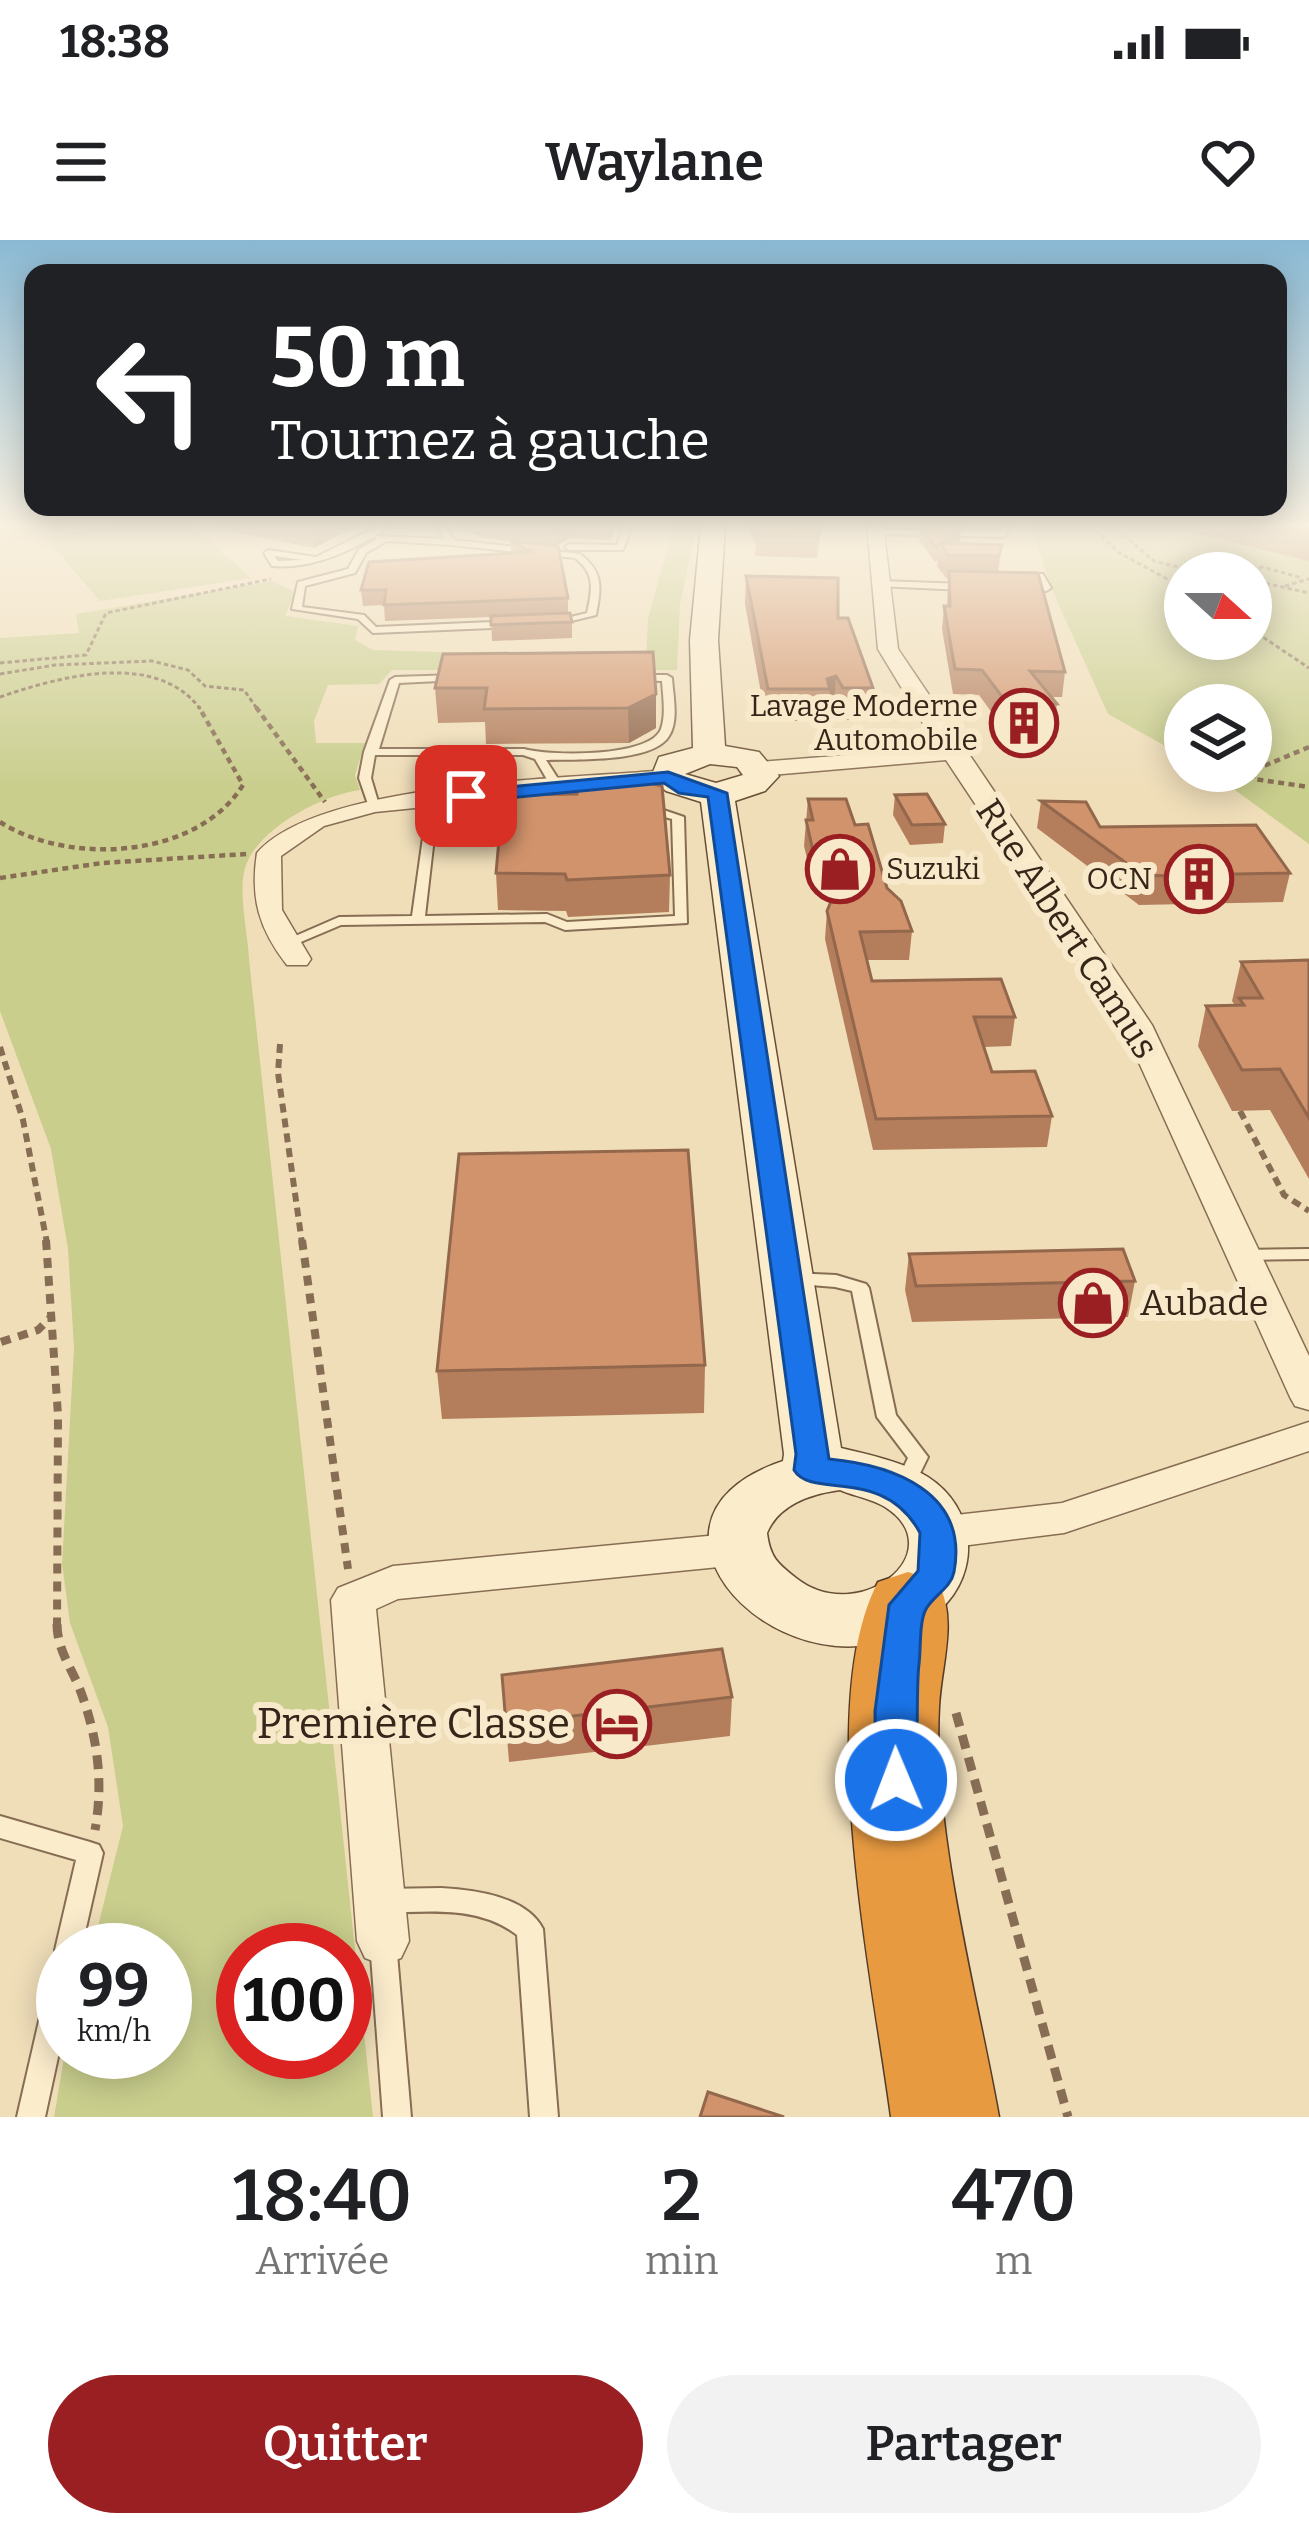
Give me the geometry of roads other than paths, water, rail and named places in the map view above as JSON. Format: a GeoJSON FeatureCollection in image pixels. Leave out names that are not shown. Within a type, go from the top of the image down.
{"type":"FeatureCollection","features":[{"type":"Feature","properties":{"kind":"highway"},"geometry":{"type":"LineString","coordinates":[[916,1542],[894,1711],[897,1808],[945,2117]]}},
{"type":"Feature","properties":{"kind":"main road"},"geometry":{"type":"LineString","coordinates":[[701,613],[700,664],[714,773],[811,1470]]}},
{"type":"Feature","properties":{"kind":"main road"},"geometry":{"type":"LineString","coordinates":[[668,777],[667,771],[681,759],[714,773],[747,759],[760,769]]}},
{"type":"Feature","properties":{"kind":"main road"},"geometry":{"type":"LineString","coordinates":[[811,1470],[875,1475],[916,1542],[876,1618],[840,1621],[803,1613],[772,1598],[749,1575],[739,1549],[741,1521],[754,1498],[780,1480],[811,1470]]}},
{"type":"Feature","properties":{"kind":"street","name":"Rue Albert Camus"},"geometry":{"type":"LineString","coordinates":[[884,613],[888,649],[952,753],[1137,1025],[1309,1397]]}},
{"type":"Feature","properties":{"kind":"street"},"geometry":{"type":"LineString","coordinates":[[760,769],[952,753]]}},
{"type":"Feature","properties":{"kind":"street"},"geometry":{"type":"LineString","coordinates":[[291,952],[273,932],[263,889],[269,853],[299,829],[373,805],[668,777]]}},
{"type":"Feature","properties":{"kind":"street"},"geometry":{"type":"LineString","coordinates":[[916,1542],[1064,1518],[1309,1436]]}},
{"type":"Feature","properties":{"kind":"street"},"geometry":{"type":"LineString","coordinates":[[382,1921],[353,1600],[393,1583],[739,1549]]}},
{"type":"Feature","properties":{"kind":"lane"},"geometry":{"type":"LineString","coordinates":[[330,613],[361,616],[373,630],[521,624]]}},
{"type":"Feature","properties":{"kind":"lane"},"geometry":{"type":"LineString","coordinates":[[544,623],[592,613]]}},
{"type":"Feature","properties":{"kind":"lane"},"geometry":{"type":"LineString","coordinates":[[373,805],[365,778],[395,680],[478,678]]}},
{"type":"Feature","properties":{"kind":"lane"},"geometry":{"type":"LineString","coordinates":[[372,752],[524,752],[539,757],[637,752],[658,744],[667,732],[667,678],[620,678]]}},
{"type":"Feature","properties":{"kind":"lane"},"geometry":{"type":"LineString","coordinates":[[539,757],[558,788],[551,799],[558,815]]}},
{"type":"Feature","properties":{"kind":"lane"},"geometry":{"type":"LineString","coordinates":[[291,952],[339,921],[547,918],[566,926],[682,920],[678,817],[666,810],[622,808]]}},
{"type":"Feature","properties":{"kind":"lane"},"geometry":{"type":"LineString","coordinates":[[418,920],[429,826],[537,817]]}},
{"type":"Feature","properties":{"kind":"lane"},"geometry":{"type":"LineString","coordinates":[[1243,1255],[1309,1253]]}},
{"type":"Feature","properties":{"kind":"lane"},"geometry":{"type":"LineString","coordinates":[[788,1279],[836,1281],[860,1288],[887,1417],[918,1457],[916,1542]]}},
{"type":"Feature","properties":{"kind":"lane"},"geometry":{"type":"LineString","coordinates":[[0,1827],[90,1853],[74,1923]]}},
{"type":"Feature","properties":{"kind":"lane"},"geometry":{"type":"LineString","coordinates":[[397,2117],[382,1921],[476,1900],[507,1907],[530,1929],[544,2117]]}},
{"type":"Feature","properties":{"kind":"lane"},"geometry":{"type":"LineString","coordinates":[[31,2117],[39,2079]]}},
{"type":"Feature","properties":{"kind":"place","name":"Lavage Moderne Automobile"},"geometry":{"type":"Point","coordinates":[1024,723]}},
{"type":"Feature","properties":{"kind":"place","name":"Suzuki"},"geometry":{"type":"Point","coordinates":[840,869]}},
{"type":"Feature","properties":{"kind":"place","name":"OCN"},"geometry":{"type":"Point","coordinates":[1199,879]}},
{"type":"Feature","properties":{"kind":"place","name":"Aubade"},"geometry":{"type":"Point","coordinates":[1093,1303]}},
{"type":"Feature","properties":{"kind":"place","name":"Première Classe"},"geometry":{"type":"Point","coordinates":[617,1724]}}]}
